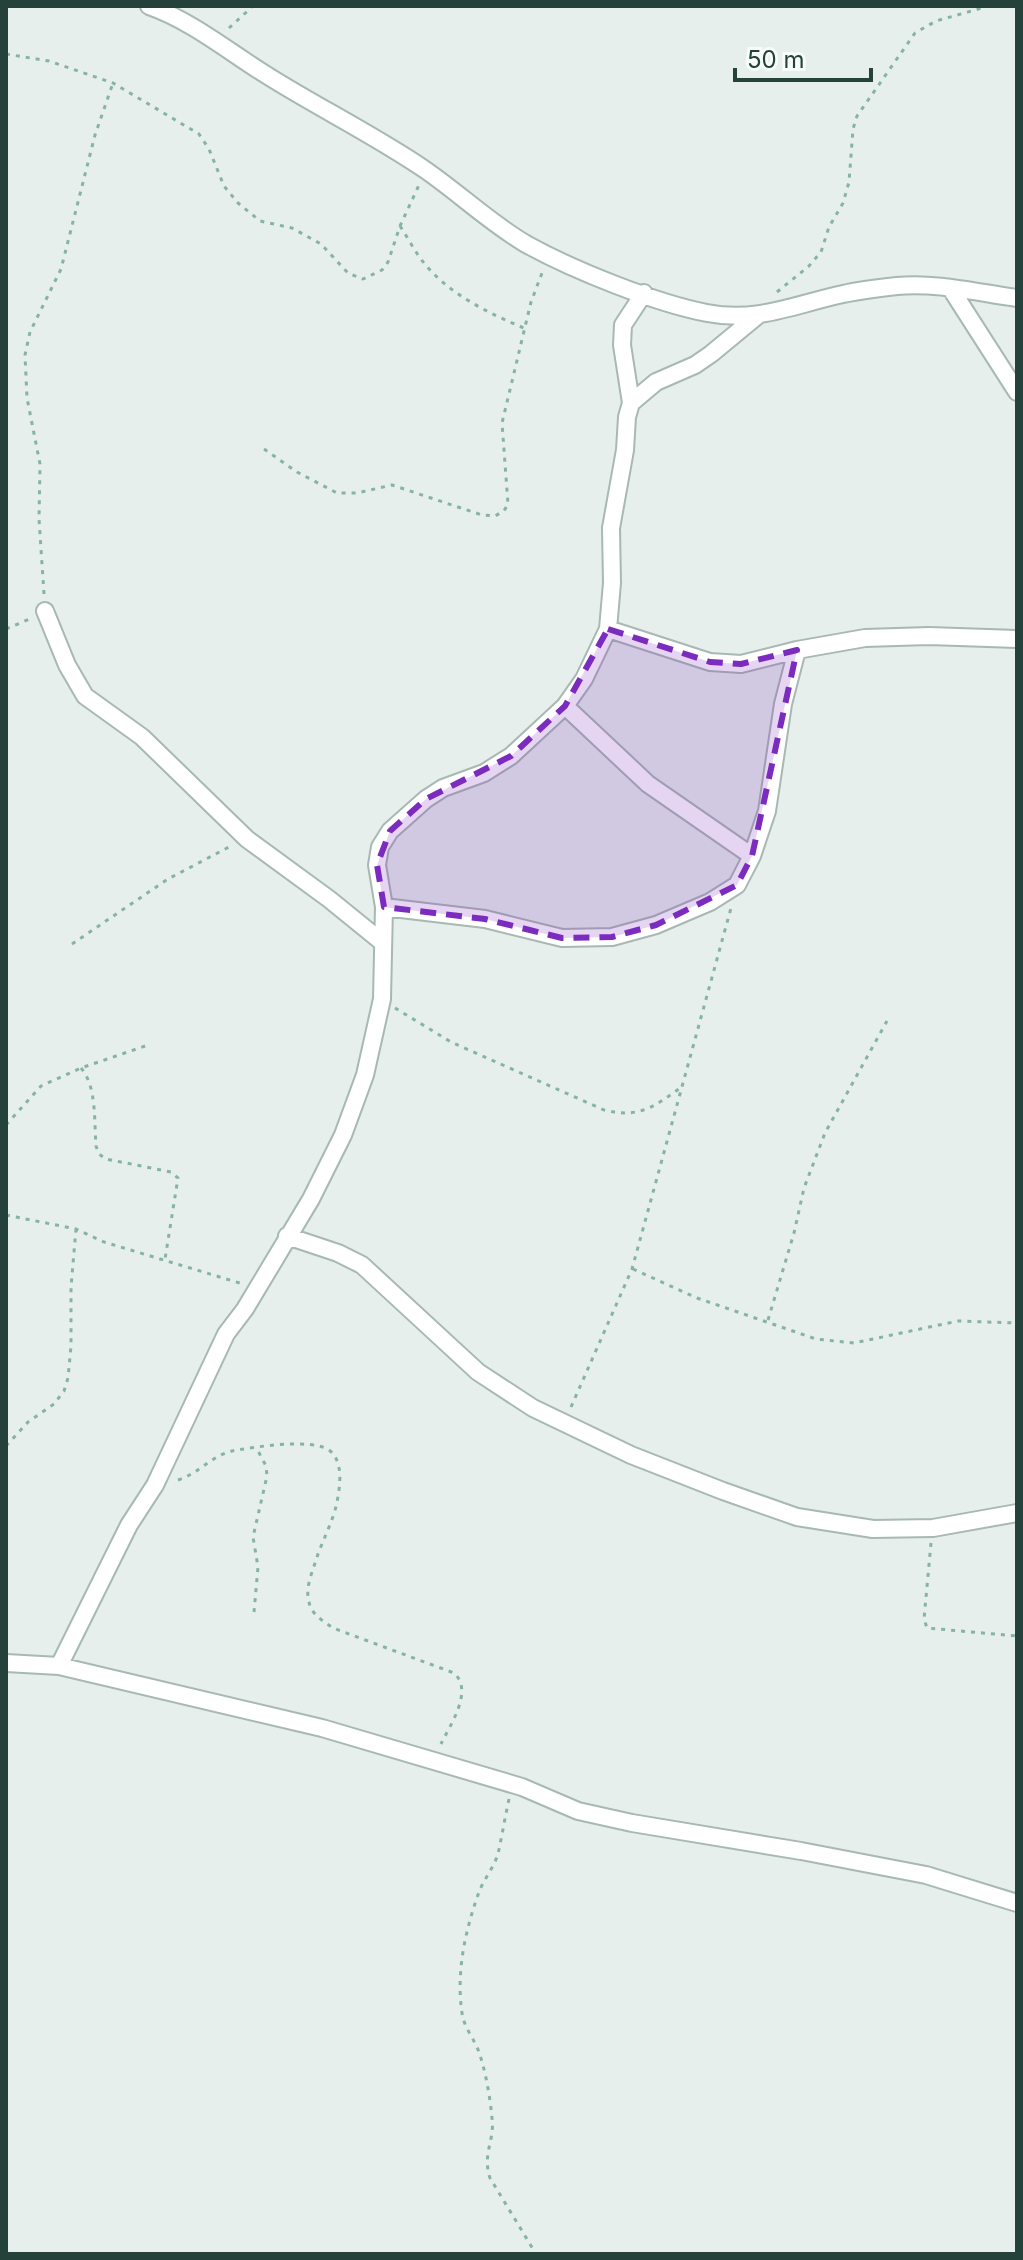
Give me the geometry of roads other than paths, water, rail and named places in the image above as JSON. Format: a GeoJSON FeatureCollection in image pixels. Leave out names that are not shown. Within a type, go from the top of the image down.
{"type":"FeatureCollection","features":[{"type":"Feature","properties":{"kind":"street"},"geometry":{"type":"LineString","coordinates":[[149,6],[186,22],[213,42],[426,170],[526,244],[593,275],[644,293],[708,313],[757,316],[845,293],[901,285],[1017,298]]}},
{"type":"Feature","properties":{"kind":"street"},"geometry":{"type":"LineString","coordinates":[[951,289],[1017,392]]}},
{"type":"Feature","properties":{"kind":"street"},"geometry":{"type":"LineString","coordinates":[[59,1666],[129,1525],[155,1485],[226,1334],[258,1288],[311,1199],[343,1135],[365,1075],[382,999],[384,907],[377,865],[380,847],[390,831],[426,799],[443,788],[484,773],[511,756],[565,706],[584,679],[608,629],[612,583],[611,528],[631,403],[622,345],[623,325],[644,293]]}},
{"type":"Feature","properties":{"kind":"street"},"geometry":{"type":"LineString","coordinates":[[631,403],[656,382],[695,365],[711,354],[757,316]]}},
{"type":"Feature","properties":{"kind":"street"},"geometry":{"type":"LineString","coordinates":[[45,611],[67,665],[85,696],[142,737],[247,839],[382,942]]}},
{"type":"Feature","properties":{"kind":"street"},"geometry":{"type":"LineString","coordinates":[[608,629],[710,662],[741,664],[865,638],[929,636],[1017,639]]}},
{"type":"Feature","properties":{"kind":"street"},"geometry":{"type":"LineString","coordinates":[[384,907],[485,919],[562,938],[612,937],[656,925],[710,902],[737,885],[752,856],[767,811],[783,704],[797,650]]}},
{"type":"Feature","properties":{"kind":"street"},"geometry":{"type":"LineString","coordinates":[[565,706],[648,784],[752,856]]}},
{"type":"Feature","properties":{"kind":"street"},"geometry":{"type":"LineString","coordinates":[[287,1236],[338,1253],[362,1265],[478,1372],[533,1408],[631,1455],[797,1517],[873,1529],[933,1528],[1017,1513]]}},
{"type":"Feature","properties":{"kind":"street"},"geometry":{"type":"LineString","coordinates":[[6,1663],[59,1666],[322,1728],[512,1784],[578,1811],[926,1875],[1017,1903]]}}]}
